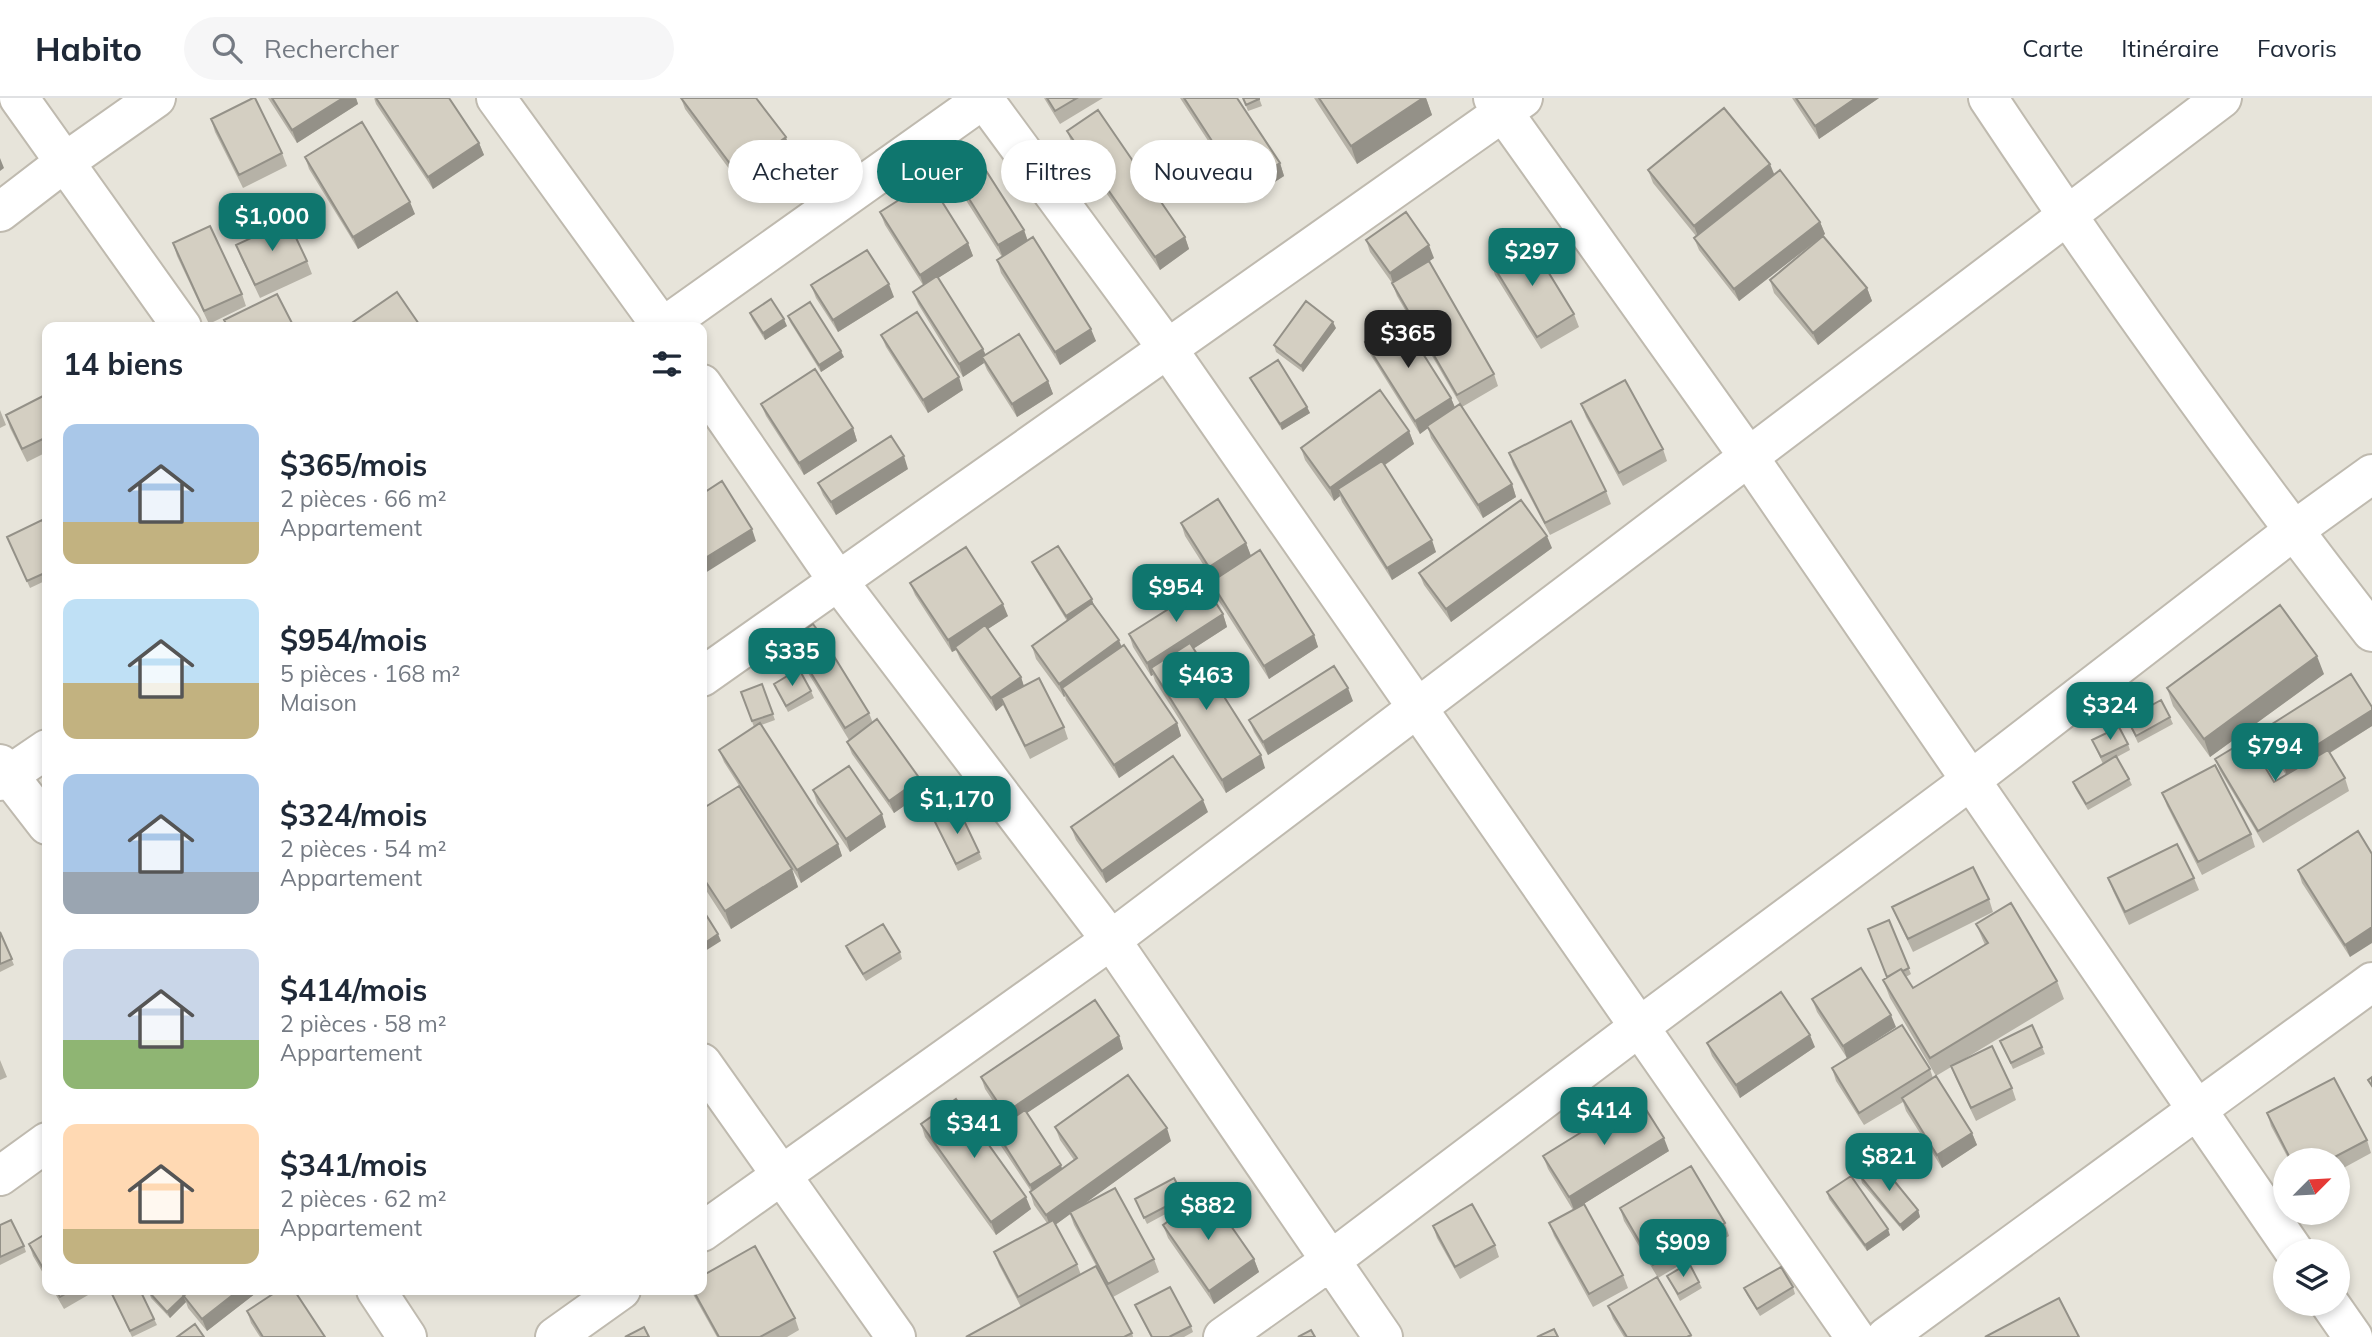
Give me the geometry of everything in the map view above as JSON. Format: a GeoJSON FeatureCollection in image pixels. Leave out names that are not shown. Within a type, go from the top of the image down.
{"type":"FeatureCollection","features":[{"type":"Feature","properties":{"kind":"street"},"geometry":{"type":"LineString","coordinates":[[19,98],[178,322]]}},
{"type":"Feature","properties":{"kind":"street"},"geometry":{"type":"LineString","coordinates":[[0,212],[156,98]]}},
{"type":"Feature","properties":{"kind":"street"},"geometry":{"type":"LineString","coordinates":[[496,98],[658,322]]}},
{"type":"Feature","properties":{"kind":"street"},"geometry":{"type":"LineString","coordinates":[[669,322],[984,98],[1167,348],[1855,1337]]}},
{"type":"Feature","properties":{"kind":"street"},"geometry":{"type":"LineString","coordinates":[[1988,98],[2066,216],[2293,531],[2372,632]]}},
{"type":"Feature","properties":{"kind":"street"},"geometry":{"type":"LineString","coordinates":[[707,1228],[1111,940],[2222,98]]}},
{"type":"Feature","properties":{"kind":"street"},"geometry":{"type":"LineString","coordinates":[[707,673],[1167,348],[1506,103],[2286,1239]]}},
{"type":"Feature","properties":{"kind":"street"},"geometry":{"type":"LineString","coordinates":[[707,391],[838,581],[1111,940],[1383,1337]]}},
{"type":"Feature","properties":{"kind":"street"},"geometry":{"type":"LineString","coordinates":[[1223,1337],[1330,1261],[1971,780],[2293,531],[2372,474]]}},
{"type":"Feature","properties":{"kind":"street"},"geometry":{"type":"LineString","coordinates":[[42,752],[3,773],[42,819]]}},
{"type":"Feature","properties":{"kind":"street"},"geometry":{"type":"LineString","coordinates":[[1885,1337],[2372,982]]}},
{"type":"Feature","properties":{"kind":"street"},"geometry":{"type":"LineString","coordinates":[[707,1070],[896,1337]]}},
{"type":"Feature","properties":{"kind":"street"},"geometry":{"type":"LineString","coordinates":[[0,1176],[42,1146]]}},
{"type":"Feature","properties":{"kind":"street"},"geometry":{"type":"LineString","coordinates":[[379,1295],[407,1337]]}},
{"type":"Feature","properties":{"kind":"street"},"geometry":{"type":"LineString","coordinates":[[555,1337],[614,1295]]}},
{"type":"Feature","properties":{"kind":"street"},"geometry":{"type":"LineString","coordinates":[[2338,1316],[2353,1337]]}},
{"type":"Feature","properties":{"kind":"shaded area"},"geometry":{"type":"Polygon","coordinates":[[[0,98],[2372,98],[2372,1337],[0,1337],[0,98]]]}},
{"type":"Feature","properties":{"kind":"building"},"geometry":{"type":"Polygon","coordinates":[[[253,98],[282,153],[239,175],[211,119],[253,98]]]}},
{"type":"Feature","properties":{"kind":"building"},"geometry":{"type":"Polygon","coordinates":[[[272,98],[343,98],[292,130],[272,98]]]}},
{"type":"Feature","properties":{"kind":"building"},"geometry":{"type":"Polygon","coordinates":[[[376,98],[449,98],[479,143],[428,177],[376,98]]]}},
{"type":"Feature","properties":{"kind":"building"},"geometry":{"type":"Polygon","coordinates":[[[681,98],[756,98],[786,137],[782,140],[728,140],[728,161],[681,98]]]}},
{"type":"Feature","properties":{"kind":"building"},"geometry":{"type":"Polygon","coordinates":[[[1047,98],[1077,98],[1055,111],[1047,98]]]}},
{"type":"Feature","properties":{"kind":"building"},"geometry":{"type":"Polygon","coordinates":[[[1184,98],[1237,98],[1265,140],[1211,140],[1184,98]]]}},
{"type":"Feature","properties":{"kind":"building"},"geometry":{"type":"Polygon","coordinates":[[[1243,98],[1259,98],[1259,99],[1246,105],[1243,98]]]}},
{"type":"Feature","properties":{"kind":"building"},"geometry":{"type":"Polygon","coordinates":[[[1319,98],[1423,98],[1351,146],[1319,98]]]}},
{"type":"Feature","properties":{"kind":"building"},"geometry":{"type":"Polygon","coordinates":[[[1796,98],[1856,98],[1815,126],[1796,98]]]}},
{"type":"Feature","properties":{"kind":"building"},"geometry":{"type":"Polygon","coordinates":[[[1724,108],[1770,164],[1694,226],[1648,170],[1724,108]]]}},
{"type":"Feature","properties":{"kind":"building"},"geometry":{"type":"Polygon","coordinates":[[[1098,110],[1130,157],[1130,203],[1162,203],[1185,237],[1155,257],[1116,201],[1116,140],[1073,140],[1067,131],[1098,110]]]}},
{"type":"Feature","properties":{"kind":"building"},"geometry":{"type":"Polygon","coordinates":[[[362,122],[410,202],[353,237],[305,157],[362,122]]]}},
{"type":"Feature","properties":{"kind":"building"},"geometry":{"type":"Polygon","coordinates":[[[1780,170],[1820,222],[1734,289],[1694,238],[1780,170]]]}},
{"type":"Feature","properties":{"kind":"building"},"geometry":{"type":"Polygon","coordinates":[[[987,172],[1001,194],[1001,203],[1007,203],[1024,230],[998,245],[972,203],[987,203],[987,172]]]}},
{"type":"Feature","properties":{"kind":"building"},"geometry":{"type":"Polygon","coordinates":[[[894,203],[943,203],[968,243],[920,275],[880,212],[894,203]]]}},
{"type":"Feature","properties":{"kind":"building"},"geometry":{"type":"Polygon","coordinates":[[[1406,212],[1429,245],[1390,273],[1366,240],[1406,212]]]}},
{"type":"Feature","properties":{"kind":"building"},"geometry":{"type":"Polygon","coordinates":[[[288,221],[307,261],[255,285],[236,245],[288,221]]]}},
{"type":"Feature","properties":{"kind":"building"},"geometry":{"type":"Polygon","coordinates":[[[210,226],[242,294],[204,311],[173,243],[210,226]]]}},
{"type":"Feature","properties":{"kind":"building"},"geometry":{"type":"Polygon","coordinates":[[[1823,236],[1867,288],[1813,333],[1770,280],[1823,236]]]}},
{"type":"Feature","properties":{"kind":"building"},"geometry":{"type":"Polygon","coordinates":[[[1033,237],[1091,329],[1055,352],[997,260],[1033,237]]]}},
{"type":"Feature","properties":{"kind":"building"},"geometry":{"type":"Polygon","coordinates":[[[1528,239],[1574,314],[1537,337],[1491,262],[1528,239]]]}},
{"type":"Feature","properties":{"kind":"building"},"geometry":{"type":"Polygon","coordinates":[[[867,250],[889,284],[833,320],[811,285],[867,250]]]}},
{"type":"Feature","properties":{"kind":"building"},"geometry":{"type":"Polygon","coordinates":[[[1429,261],[1494,374],[1457,395],[1392,283],[1429,261]]]}},
{"type":"Feature","properties":{"kind":"building"},"geometry":{"type":"Polygon","coordinates":[[[937,276],[983,349],[959,364],[913,292],[937,276]]]}},
{"type":"Feature","properties":{"kind":"building"},"geometry":{"type":"Polygon","coordinates":[[[397,292],[418,322],[353,322],[397,292]]]}},
{"type":"Feature","properties":{"kind":"building"},"geometry":{"type":"Polygon","coordinates":[[[277,294],[291,322],[225,322],[224,320],[277,294]]]}},
{"type":"Feature","properties":{"kind":"building"},"geometry":{"type":"Polygon","coordinates":[[[771,299],[784,319],[763,333],[750,313],[771,299]]]}},
{"type":"Feature","properties":{"kind":"building"},"geometry":{"type":"Polygon","coordinates":[[[1306,301],[1333,322],[1301,366],[1274,345],[1306,301]]]}},
{"type":"Feature","properties":{"kind":"building"},"geometry":{"type":"Polygon","coordinates":[[[810,302],[841,351],[819,365],[788,316],[810,302]]]}},
{"type":"Feature","properties":{"kind":"building"},"geometry":{"type":"Polygon","coordinates":[[[917,312],[959,377],[923,400],[881,335],[917,312]]]}},
{"type":"Feature","properties":{"kind":"building"},"geometry":{"type":"Polygon","coordinates":[[[1401,319],[1451,398],[1415,421],[1365,342],[1401,319]]]}},
{"type":"Feature","properties":{"kind":"building"},"geometry":{"type":"Polygon","coordinates":[[[1019,334],[1048,381],[1012,404],[982,357],[1019,334]]]}},
{"type":"Feature","properties":{"kind":"building"},"geometry":{"type":"Polygon","coordinates":[[[1278,360],[1307,407],[1280,424],[1250,378],[1278,360]]]}},
{"type":"Feature","properties":{"kind":"building"},"geometry":{"type":"Polygon","coordinates":[[[815,369],[853,428],[799,463],[761,404],[815,369]]]}},
{"type":"Feature","properties":{"kind":"building"},"geometry":{"type":"Polygon","coordinates":[[[1625,380],[1663,449],[1619,473],[1581,404],[1625,380]]]}},
{"type":"Feature","properties":{"kind":"building"},"geometry":{"type":"Polygon","coordinates":[[[1380,390],[1409,431],[1330,488],[1301,448],[1380,390]]]}},
{"type":"Feature","properties":{"kind":"building"},"geometry":{"type":"Polygon","coordinates":[[[42,397],[42,439],[22,449],[6,415],[42,397]]]}},
{"type":"Feature","properties":{"kind":"building"},"geometry":{"type":"Polygon","coordinates":[[[1460,404],[1512,484],[1478,505],[1427,426],[1460,404]]]}},
{"type":"Feature","properties":{"kind":"building"},"geometry":{"type":"Polygon","coordinates":[[[1571,421],[1606,491],[1545,523],[1509,453],[1571,421]]]}},
{"type":"Feature","properties":{"kind":"building"},"geometry":{"type":"Polygon","coordinates":[[[891,436],[904,456],[831,502],[818,483],[891,436]]]}},
{"type":"Feature","properties":{"kind":"building"},"geometry":{"type":"Polygon","coordinates":[[[1382,461],[1432,540],[1387,568],[1338,489],[1382,461]]]}},
{"type":"Feature","properties":{"kind":"building"},"geometry":{"type":"Polygon","coordinates":[[[722,481],[752,529],[707,557],[707,491],[722,481]]]}},
{"type":"Feature","properties":{"kind":"building"},"geometry":{"type":"Polygon","coordinates":[[[1218,499],[1246,543],[1209,567],[1181,523],[1218,499]]]}},
{"type":"Feature","properties":{"kind":"building"},"geometry":{"type":"Polygon","coordinates":[[[1521,500],[1547,536],[1446,609],[1419,573],[1521,500]]]}},
{"type":"Feature","properties":{"kind":"building"},"geometry":{"type":"Polygon","coordinates":[[[42,520],[42,574],[27,581],[7,537],[42,520]]]}},
{"type":"Feature","properties":{"kind":"building"},"geometry":{"type":"Polygon","coordinates":[[[1058,546],[1092,599],[1066,616],[1032,562],[1058,546]]]}},
{"type":"Feature","properties":{"kind":"building"},"geometry":{"type":"Polygon","coordinates":[[[966,547],[1003,604],[948,640],[910,583],[966,547]]]}},
{"type":"Feature","properties":{"kind":"building"},"geometry":{"type":"Polygon","coordinates":[[[1260,550],[1314,635],[1264,666],[1211,582],[1260,550]]]}},
{"type":"Feature","properties":{"kind":"building"},"geometry":{"type":"Polygon","coordinates":[[[1205,586],[1223,614],[1147,663],[1129,634],[1205,586]]]}},
{"type":"Feature","properties":{"kind":"building"},"geometry":{"type":"Polygon","coordinates":[[[1092,603],[1119,640],[1059,684],[1032,646],[1092,603]]]}},
{"type":"Feature","properties":{"kind":"building"},"geometry":{"type":"Polygon","coordinates":[[[2280,605],[2317,656],[2204,739],[2167,688],[2280,605]]]}},
{"type":"Feature","properties":{"kind":"building"},"geometry":{"type":"Polygon","coordinates":[[[813,624],[824,639],[785,665],[775,650],[813,624]]]}},
{"type":"Feature","properties":{"kind":"building"},"geometry":{"type":"Polygon","coordinates":[[[985,625],[1021,677],[991,698],[955,647],[985,625]]]}},
{"type":"Feature","properties":{"kind":"building"},"geometry":{"type":"Polygon","coordinates":[[[1190,643],[1261,755],[1222,780],[1151,668],[1190,643]]]}},
{"type":"Feature","properties":{"kind":"building"},"geometry":{"type":"Polygon","coordinates":[[[827,645],[869,713],[845,728],[803,660],[827,645]]]}},
{"type":"Feature","properties":{"kind":"building"},"geometry":{"type":"Polygon","coordinates":[[[1124,645],[1177,723],[1114,765],[1062,688],[1124,645]]]}},
{"type":"Feature","properties":{"kind":"building"},"geometry":{"type":"Polygon","coordinates":[[[1334,666],[1348,688],[1263,742],[1249,720],[1334,666]]]}},
{"type":"Feature","properties":{"kind":"building"},"geometry":{"type":"Polygon","coordinates":[[[799,669],[811,691],[786,706],[774,684],[799,669]]]}},
{"type":"Feature","properties":{"kind":"building"},"geometry":{"type":"Polygon","coordinates":[[[2351,674],[2372,710],[2284,766],[2261,731],[2351,674]]]}},
{"type":"Feature","properties":{"kind":"building"},"geometry":{"type":"Polygon","coordinates":[[[1039,678],[1064,727],[1025,746],[1001,698],[1039,678]]]}},
{"type":"Feature","properties":{"kind":"building"},"geometry":{"type":"Polygon","coordinates":[[[762,684],[773,714],[752,721],[741,692],[762,684]]]}},
{"type":"Feature","properties":{"kind":"building"},"geometry":{"type":"Polygon","coordinates":[[[2161,700],[2170,717],[2136,736],[2127,719],[2161,700]]]}},
{"type":"Feature","properties":{"kind":"building"},"geometry":{"type":"Polygon","coordinates":[[[877,719],[920,779],[889,801],[847,742],[877,719]]]}},
{"type":"Feature","properties":{"kind":"building"},"geometry":{"type":"Polygon","coordinates":[[[760,723],[838,844],[797,870],[719,750],[760,723]]]}},
{"type":"Feature","properties":{"kind":"building"},"geometry":{"type":"Polygon","coordinates":[[[2119,727],[2128,744],[2101,757],[2092,740],[2119,727]]]}},
{"type":"Feature","properties":{"kind":"building"},"geometry":{"type":"Polygon","coordinates":[[[2248,739],[2274,782],[2328,750],[2345,778],[2258,831],[2215,759],[2248,739]]]}},
{"type":"Feature","properties":{"kind":"building"},"geometry":{"type":"Polygon","coordinates":[[[1173,756],[1203,800],[1102,871],[1071,827],[1173,756]]]}},
{"type":"Feature","properties":{"kind":"building"},"geometry":{"type":"Polygon","coordinates":[[[2116,756],[2129,779],[2086,804],[2073,782],[2116,756]]]}},
{"type":"Feature","properties":{"kind":"building"},"geometry":{"type":"Polygon","coordinates":[[[2215,765],[2251,834],[2198,862],[2162,793],[2215,765]]]}},
{"type":"Feature","properties":{"kind":"building"},"geometry":{"type":"Polygon","coordinates":[[[849,766],[882,814],[846,839],[813,790],[849,766]]]}},
{"type":"Feature","properties":{"kind":"building"},"geometry":{"type":"Polygon","coordinates":[[[739,786],[792,869],[725,911],[707,884],[707,806],[739,786]]]}},
{"type":"Feature","properties":{"kind":"building"},"geometry":{"type":"Polygon","coordinates":[[[958,808],[979,852],[956,864],[934,820],[958,808]]]}},
{"type":"Feature","properties":{"kind":"building"},"geometry":{"type":"Polygon","coordinates":[[[2358,831],[2372,854],[2372,927],[2345,945],[2298,870],[2358,831]]]}},
{"type":"Feature","properties":{"kind":"building"},"geometry":{"type":"Polygon","coordinates":[[[2177,844],[2194,878],[2125,912],[2108,878],[2177,844]]]}},
{"type":"Feature","properties":{"kind":"building"},"geometry":{"type":"Polygon","coordinates":[[[1973,867],[1989,899],[1908,939],[1892,907],[1973,867]]]}},
{"type":"Feature","properties":{"kind":"building"},"geometry":{"type":"Polygon","coordinates":[[[2011,903],[2057,981],[1930,1058],[1883,980],[1901,969],[1913,988],[1988,943],[1976,924],[2011,903]]]}},
{"type":"Feature","properties":{"kind":"building"},"geometry":{"type":"Polygon","coordinates":[[[707,916],[718,934],[707,942],[707,916]]]}},
{"type":"Feature","properties":{"kind":"building"},"geometry":{"type":"Polygon","coordinates":[[[1889,920],[1909,968],[1903,971],[1901,969],[1887,977],[1868,929],[1889,920]]]}},
{"type":"Feature","properties":{"kind":"building"},"geometry":{"type":"Polygon","coordinates":[[[883,924],[900,952],[863,974],[846,946],[883,924]]]}},
{"type":"Feature","properties":{"kind":"building"},"geometry":{"type":"Polygon","coordinates":[[[0,932],[12,959],[0,964],[0,932]]]}},
{"type":"Feature","properties":{"kind":"building"},"geometry":{"type":"Polygon","coordinates":[[[1861,968],[1891,1015],[1843,1046],[1812,999],[1861,968]]]}},
{"type":"Feature","properties":{"kind":"building"},"geometry":{"type":"Polygon","coordinates":[[[1781,992],[1810,1035],[1736,1085],[1707,1043],[1781,992]]]}},
{"type":"Feature","properties":{"kind":"building"},"geometry":{"type":"Polygon","coordinates":[[[1095,1000],[1119,1036],[1005,1113],[981,1077],[1095,1000]]]}},
{"type":"Feature","properties":{"kind":"building"},"geometry":{"type":"Polygon","coordinates":[[[1902,1025],[1930,1069],[1859,1113],[1832,1068],[1902,1025]]]}},
{"type":"Feature","properties":{"kind":"building"},"geometry":{"type":"Polygon","coordinates":[[[2032,1025],[2042,1047],[2011,1063],[2000,1041],[2032,1025]]]}},
{"type":"Feature","properties":{"kind":"building"},"geometry":{"type":"Polygon","coordinates":[[[1992,1046],[2012,1088],[1971,1108],[1951,1066],[1992,1046]]]}},
{"type":"Feature","properties":{"kind":"building"},"geometry":{"type":"Polygon","coordinates":[[[1128,1075],[1167,1128],[1046,1215],[1030,1192],[1077,1158],[1055,1127],[1128,1075]]]}},
{"type":"Feature","properties":{"kind":"building"},"geometry":{"type":"Polygon","coordinates":[[[1936,1076],[1972,1133],[1937,1155],[1902,1098],[1936,1076]]]}},
{"type":"Feature","properties":{"kind":"building"},"geometry":{"type":"Polygon","coordinates":[[[2334,1078],[2367,1140],[2350,1149],[2285,1148],[2267,1113],[2334,1078]]]}},
{"type":"Feature","properties":{"kind":"building"},"geometry":{"type":"Polygon","coordinates":[[[1638,1097],[1664,1138],[1569,1197],[1543,1156],[1638,1097]]]}},
{"type":"Feature","properties":{"kind":"building"},"geometry":{"type":"Polygon","coordinates":[[[956,1099],[1026,1197],[991,1222],[921,1124],[956,1099]]]}},
{"type":"Feature","properties":{"kind":"building"},"geometry":{"type":"Polygon","coordinates":[[[1025,1110],[1061,1165],[1030,1185],[995,1130],[1025,1110]]]}},
{"type":"Feature","properties":{"kind":"building"},"geometry":{"type":"Polygon","coordinates":[[[1878,1161],[1918,1210],[1900,1225],[1860,1176],[1878,1161]]]}},
{"type":"Feature","properties":{"kind":"building"},"geometry":{"type":"Polygon","coordinates":[[[1691,1166],[1725,1223],[1653,1265],[1620,1208],[1691,1166]]]}},
{"type":"Feature","properties":{"kind":"building"},"geometry":{"type":"Polygon","coordinates":[[[1851,1176],[1888,1229],[1865,1245],[1827,1192],[1851,1176]]]}},
{"type":"Feature","properties":{"kind":"building"},"geometry":{"type":"Polygon","coordinates":[[[1174,1178],[1184,1197],[1144,1218],[1135,1199],[1174,1178]]]}},
{"type":"Feature","properties":{"kind":"building"},"geometry":{"type":"Polygon","coordinates":[[[1115,1188],[1154,1259],[1108,1284],[1070,1212],[1115,1188]]]}},
{"type":"Feature","properties":{"kind":"building"},"geometry":{"type":"Polygon","coordinates":[[[1208,1193],[1254,1259],[1209,1291],[1163,1225],[1208,1193]]]}},
{"type":"Feature","properties":{"kind":"building"},"geometry":{"type":"Polygon","coordinates":[[[1472,1204],[1495,1245],[1455,1267],[1433,1226],[1472,1204]]]}},
{"type":"Feature","properties":{"kind":"building"},"geometry":{"type":"Polygon","coordinates":[[[1584,1204],[1623,1275],[1589,1294],[1549,1223],[1584,1204]]]}},
{"type":"Feature","properties":{"kind":"building"},"geometry":{"type":"Polygon","coordinates":[[[11,1220],[24,1246],[0,1257],[0,1225],[11,1220]]]}},
{"type":"Feature","properties":{"kind":"building"},"geometry":{"type":"Polygon","coordinates":[[[1053,1220],[1077,1264],[1018,1297],[994,1252],[1053,1220]]]}},
{"type":"Feature","properties":{"kind":"building"},"geometry":{"type":"Polygon","coordinates":[[[42,1236],[42,1266],[29,1244],[42,1236]]]}},
{"type":"Feature","properties":{"kind":"building"},"geometry":{"type":"Polygon","coordinates":[[[755,1246],[795,1318],[760,1337],[719,1337],[696,1295],[707,1295],[707,1273],[755,1246]]]}},
{"type":"Feature","properties":{"kind":"building"},"geometry":{"type":"Polygon","coordinates":[[[1689,1263],[1699,1282],[1678,1294],[1667,1276],[1689,1263]]]}},
{"type":"Feature","properties":{"kind":"building"},"geometry":{"type":"Polygon","coordinates":[[[1096,1266],[1132,1333],[1124,1337],[966,1337],[1096,1266]]]}},
{"type":"Feature","properties":{"kind":"building"},"geometry":{"type":"Polygon","coordinates":[[[1781,1267],[1793,1287],[1757,1309],[1744,1288],[1781,1267]]]}},
{"type":"Feature","properties":{"kind":"building"},"geometry":{"type":"Polygon","coordinates":[[[1657,1277],[1691,1335],[1627,1337],[1608,1306],[1657,1277]]]}},
{"type":"Feature","properties":{"kind":"building"},"geometry":{"type":"Polygon","coordinates":[[[1170,1287],[1191,1326],[1169,1337],[1152,1337],[1135,1305],[1170,1287]]]}},
{"type":"Feature","properties":{"kind":"building"},"geometry":{"type":"Polygon","coordinates":[[[112,1295],[142,1295],[154,1319],[130,1331],[112,1295]]]}},
{"type":"Feature","properties":{"kind":"building"},"geometry":{"type":"Polygon","coordinates":[[[152,1295],[185,1295],[167,1312],[152,1295]]]}},
{"type":"Feature","properties":{"kind":"building"},"geometry":{"type":"Polygon","coordinates":[[[183,1295],[233,1295],[202,1319],[183,1295]]]}},
{"type":"Feature","properties":{"kind":"building"},"geometry":{"type":"Polygon","coordinates":[[[271,1295],[297,1295],[325,1337],[263,1337],[247,1311],[271,1295]]]}},
{"type":"Feature","properties":{"kind":"building"},"geometry":{"type":"Polygon","coordinates":[[[2059,1298],[2079,1337],[1985,1337],[2059,1298]]]}},
{"type":"Feature","properties":{"kind":"building"},"geometry":{"type":"Polygon","coordinates":[[[195,1324],[204,1337],[177,1337],[195,1324]]]}},
{"type":"Feature","properties":{"kind":"building"},"geometry":{"type":"Polygon","coordinates":[[[644,1327],[649,1337],[625,1337],[644,1327]]]}},
{"type":"Feature","properties":{"kind":"building"},"geometry":{"type":"Polygon","coordinates":[[[1554,1329],[1558,1337],[1537,1337],[1554,1329]]]}},
{"type":"Feature","properties":{"kind":"building"},"geometry":{"type":"Polygon","coordinates":[[[1311,1330],[1315,1337],[1298,1337],[1311,1330]]]}}]}
